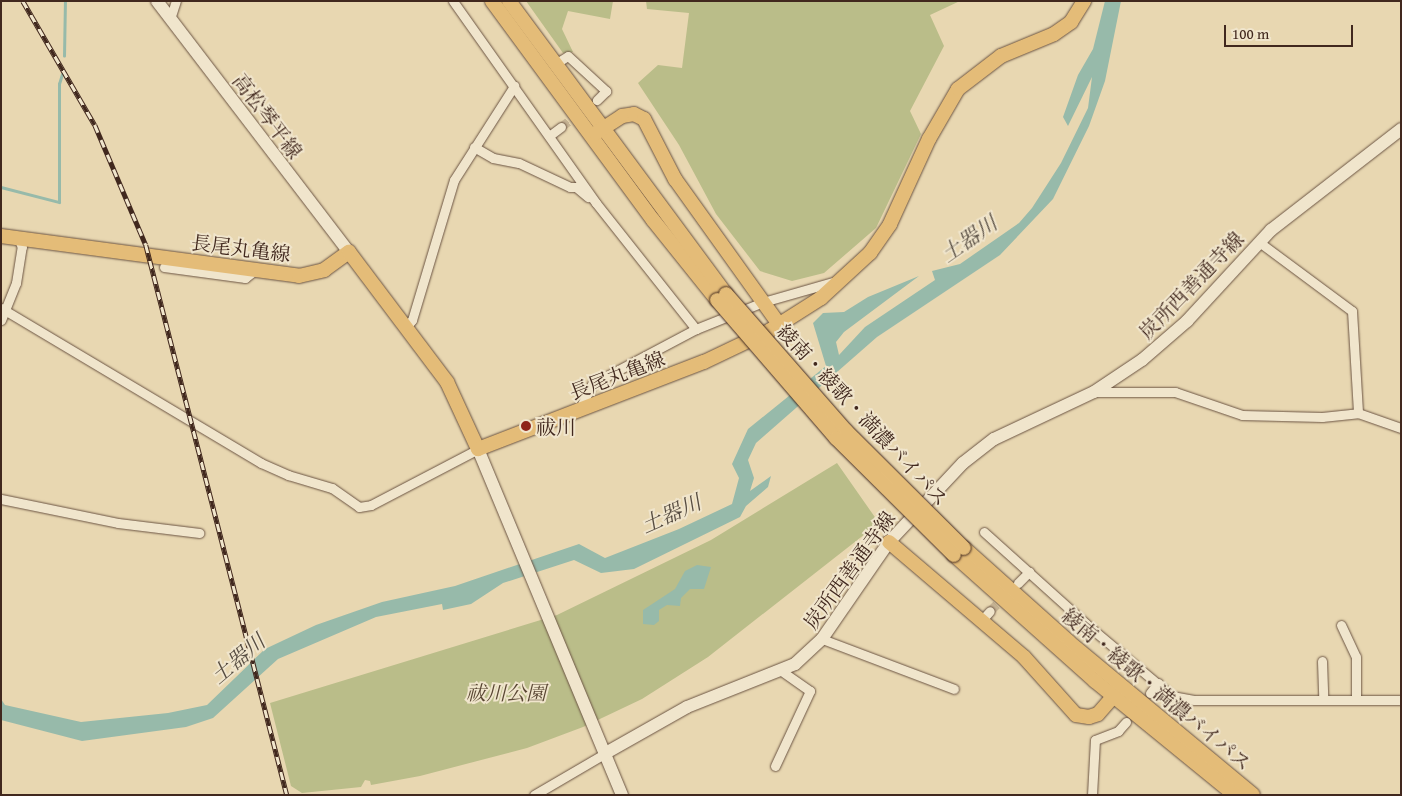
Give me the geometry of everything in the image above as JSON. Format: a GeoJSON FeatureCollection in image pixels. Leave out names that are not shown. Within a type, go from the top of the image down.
{"type":"FeatureCollection","features":[{"type":"Feature","properties":{"kind":"main road","name":"高松琴平線"},"geometry":{"type":"LineString","coordinates":[[157,1],[349,252]]}},
{"type":"Feature","properties":{"kind":"main road","name":"綾南・綾歌・満濃バイパス"},"geometry":{"type":"LineString","coordinates":[[492,1],[592,136],[721,297],[959,552],[1114,697],[1235,795]]}},
{"type":"Feature","properties":{"kind":"main road","name":"綾南・綾歌・満濃バイパス"},"geometry":{"type":"LineString","coordinates":[[509,1],[603,128],[721,297]]}},
{"type":"Feature","properties":{"kind":"main road","name":"長尾丸亀線"},"geometry":{"type":"LineString","coordinates":[[480,455],[578,412],[704,362],[779,324],[821,298],[870,253],[890,224],[929,139],[958,89],[1000,56],[1054,34],[1071,22],[1084,1]]}},
{"type":"Feature","properties":{"kind":"main road"},"geometry":{"type":"LineString","coordinates":[[592,136],[628,114],[644,119],[675,179],[779,324]]}},
{"type":"Feature","properties":{"kind":"main road","name":"炭所西善通寺線"},"geometry":{"type":"LineString","coordinates":[[604,754],[687,707],[795,664],[822,640],[889,542],[979,449],[1016,427],[1094,392],[1142,360],[1187,321],[1259,242],[1401,129]]}},
{"type":"Feature","properties":{"kind":"main road","name":"長尾丸亀線"},"geometry":{"type":"LineString","coordinates":[[1,236],[299,276],[316,273],[333,266],[349,252]]}},
{"type":"Feature","properties":{"kind":"main road"},"geometry":{"type":"LineString","coordinates":[[349,252],[407,326],[447,382],[480,455],[622,795]]}},
{"type":"Feature","properties":{"kind":"main road"},"geometry":{"type":"LineString","coordinates":[[889,542],[986,616],[1046,679],[1076,715],[1089,717],[1098,714],[1123,685]]}},
{"type":"Feature","properties":{"kind":"main road","name":"綾南・綾歌・満濃バイパス"},"geometry":{"type":"LineString","coordinates":[[959,552],[1123,685],[1253,795]]}},
{"type":"Feature","properties":{"kind":"street"},"geometry":{"type":"LineString","coordinates":[[170,19],[176,1]]}},
{"type":"Feature","properties":{"kind":"street"},"geometry":{"type":"LineString","coordinates":[[453,1],[596,203],[696,328]]}},
{"type":"Feature","properties":{"kind":"street"},"geometry":{"type":"LineString","coordinates":[[556,64],[568,56],[606,92],[597,100]]}},
{"type":"Feature","properties":{"kind":"street"},"geometry":{"type":"LineString","coordinates":[[407,326],[412,320],[447,196],[474,147],[514,86]]}},
{"type":"Feature","properties":{"kind":"street"},"geometry":{"type":"LineString","coordinates":[[549,136],[561,128]]}},
{"type":"Feature","properties":{"kind":"street"},"geometry":{"type":"LineString","coordinates":[[474,147],[493,158],[519,163],[570,187],[576,187],[596,203]]}},
{"type":"Feature","properties":{"kind":"street"},"geometry":{"type":"LineString","coordinates":[[1,320],[21,256],[18,238]]}},
{"type":"Feature","properties":{"kind":"street"},"geometry":{"type":"LineString","coordinates":[[1259,242],[1352,311],[1358,413]]}},
{"type":"Feature","properties":{"kind":"street"},"geometry":{"type":"LineString","coordinates":[[164,267],[246,278],[254,271]]}},
{"type":"Feature","properties":{"kind":"street"},"geometry":{"type":"LineString","coordinates":[[578,412],[592,384],[696,328],[764,302],[841,280]]}},
{"type":"Feature","properties":{"kind":"street"},"geometry":{"type":"LineString","coordinates":[[4,309],[261,463],[288,475],[332,488],[359,507],[372,505],[480,455]]}},
{"type":"Feature","properties":{"kind":"street"},"geometry":{"type":"LineString","coordinates":[[1094,392],[1174,392],[1242,416],[1322,417],[1358,413],[1401,428]]}},
{"type":"Feature","properties":{"kind":"street"},"geometry":{"type":"LineString","coordinates":[[1,499],[118,523],[200,533]]}},
{"type":"Feature","properties":{"kind":"street"},"geometry":{"type":"LineString","coordinates":[[984,532],[1172,696],[1180,699],[1356,698],[1401,700]]}},
{"type":"Feature","properties":{"kind":"street"},"geometry":{"type":"LineString","coordinates":[[1018,583],[1029,572]]}},
{"type":"Feature","properties":{"kind":"street"},"geometry":{"type":"LineString","coordinates":[[1341,625],[1356,657],[1356,698]]}},
{"type":"Feature","properties":{"kind":"street"},"geometry":{"type":"LineString","coordinates":[[822,640],[954,689]]}},
{"type":"Feature","properties":{"kind":"street"},"geometry":{"type":"LineString","coordinates":[[1322,661],[1323,699]]}},
{"type":"Feature","properties":{"kind":"street"},"geometry":{"type":"LineString","coordinates":[[774,766],[800,701],[810,691],[781,671]]}},
{"type":"Feature","properties":{"kind":"street"},"geometry":{"type":"LineString","coordinates":[[1150,693],[1158,683]]}},
{"type":"Feature","properties":{"kind":"street"},"geometry":{"type":"LineString","coordinates":[[1092,795],[1095,740],[1118,731],[1126,722]]}},
{"type":"Feature","properties":{"kind":"street"},"geometry":{"type":"LineString","coordinates":[[534,795],[604,754]]}},
{"type":"Feature","properties":{"kind":"green space"},"geometry":{"type":"Polygon","coordinates":[[[526,1],[613,1],[610,19],[568,11],[562,29],[573,52],[563,53],[526,1]]]}},
{"type":"Feature","properties":{"kind":"green space"},"geometry":{"type":"Polygon","coordinates":[[[646,1],[960,1],[930,15],[944,46],[910,111],[921,134],[876,228],[824,273],[792,281],[760,271],[716,214],[679,145],[638,83],[658,65],[682,68],[689,13],[647,9],[646,1]]]}},
{"type":"Feature","properties":{"kind":"green space","name":"祓川公園"},"geometry":{"type":"Polygon","coordinates":[[[837,463],[879,523],[708,657],[642,699],[583,727],[527,748],[420,776],[371,785],[370,781],[365,780],[361,787],[302,793],[291,786],[270,703],[557,615],[711,540],[837,463]]]}},
{"type":"Feature","properties":{"kind":"shaded area"},"geometry":{"type":"Polygon","coordinates":[[[1105,1],[1121,1],[1105,81],[1089,126],[1053,199],[1000,255],[877,337],[756,443],[748,460],[754,478],[750,491],[771,476],[768,487],[746,506],[740,517],[634,569],[601,573],[574,560],[503,583],[471,604],[443,610],[442,604],[376,617],[278,659],[213,718],[186,727],[82,741],[1,720],[1,699],[5,705],[81,722],[168,713],[207,705],[265,649],[316,625],[382,602],[455,586],[579,544],[605,558],[679,529],[732,504],[739,478],[732,464],[748,429],[826,366],[813,323],[823,313],[844,312],[868,297],[919,276],[844,332],[836,342],[839,355],[865,327],[935,280],[932,271],[960,264],[1019,223],[1032,208],[1061,163],[1088,108],[1092,77],[1068,126],[1063,117],[1078,75],[1093,49],[1105,1]]]}},
{"type":"Feature","properties":{"kind":"shaded area"},"geometry":{"type":"Polygon","coordinates":[[[697,565],[711,567],[704,589],[690,589],[681,598],[680,606],[667,605],[659,610],[659,621],[654,625],[643,624],[643,610],[675,589],[685,571],[697,565]]]}},
{"type":"Feature","properties":{"kind":"waterway"},"geometry":{"type":"LineString","coordinates":[[64,56],[65,1]]}},
{"type":"Feature","properties":{"kind":"waterway"},"geometry":{"type":"LineString","coordinates":[[1,187],[59,202],[59,84],[62,74]]}},
{"type":"Feature","properties":{"kind":"tunnel"},"geometry":{"type":"LineString","coordinates":[[561,127],[580,112]]}},
{"type":"Feature","properties":{"kind":"tunnel"},"geometry":{"type":"LineString","coordinates":[[990,611],[1006,595]]}},
{"type":"Feature","properties":{"kind":"railway"},"geometry":{"type":"LineString","coordinates":[[23,1],[95,125],[146,245],[287,795]]}},
{"type":"Feature","properties":{"kind":"place","name":"祓川"},"geometry":{"type":"Point","coordinates":[526,426]}},
{"type":"Feature","properties":{"kind":"water label","name":"土器川"},"geometry":{"type":"Point","coordinates":[969,239]}},
{"type":"Feature","properties":{"kind":"water label","name":"土器川"},"geometry":{"type":"Point","coordinates":[671,514]}},
{"type":"Feature","properties":{"kind":"water label","name":"土器川"},"geometry":{"type":"Point","coordinates":[238,659]}}]}
